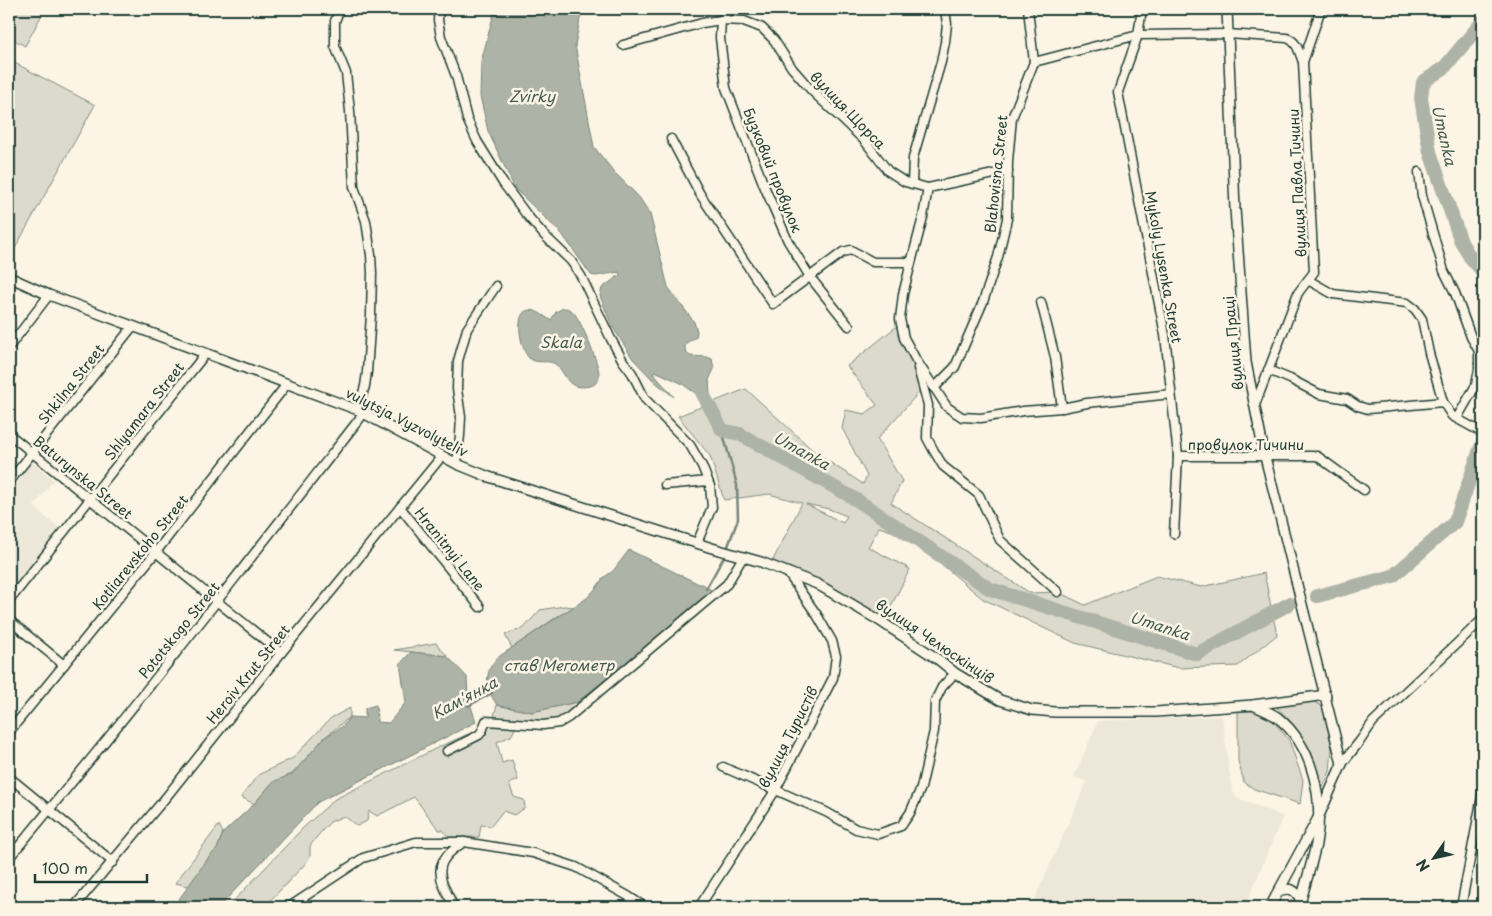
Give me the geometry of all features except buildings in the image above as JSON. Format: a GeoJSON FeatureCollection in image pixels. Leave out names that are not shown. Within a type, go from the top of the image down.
{"type":"FeatureCollection","features":[{"type":"Feature","properties":{"kind":"main road","name":"вулиця Праці"},"geometry":{"type":"LineString","coordinates":[[1226,9],[1235,209],[1246,362],[1265,456],[1342,764]]}},
{"type":"Feature","properties":{"kind":"main road","name":"vulytsja Vyzvolyteliv"},"geometry":{"type":"LineString","coordinates":[[9,278],[49,295],[361,411],[457,464],[502,481],[740,556]]}},
{"type":"Feature","properties":{"kind":"main road","name":"вулиця Челюскінців"},"geometry":{"type":"LineString","coordinates":[[740,556],[817,584],[877,618],[955,673],[1000,700],[1032,710],[1056,712],[1156,712],[1253,705],[1326,695]]}},
{"type":"Feature","properties":{"kind":"main road"},"geometry":{"type":"LineString","coordinates":[[1253,705],[1277,717],[1293,733],[1310,759],[1317,790],[1318,818],[1316,843],[1299,904]]}},
{"type":"Feature","properties":{"kind":"main road"},"geometry":{"type":"LineString","coordinates":[[1270,907],[1318,818],[1342,764]]}},
{"type":"Feature","properties":{"kind":"main road"},"geometry":{"type":"LineString","coordinates":[[1278,891],[1286,888],[1293,890],[1298,894],[1299,904]]}},
{"type":"Feature","properties":{"kind":"street"},"geometry":{"type":"LineString","coordinates":[[340,9],[335,21],[335,46],[346,73],[354,187],[366,221],[372,264],[371,316],[361,411]]}},
{"type":"Feature","properties":{"kind":"street"},"geometry":{"type":"LineString","coordinates":[[439,9],[438,20],[441,37],[456,76],[467,119],[477,141],[503,183],[526,214],[544,235],[571,261],[581,276],[615,346],[632,373],[645,400],[690,445],[702,466],[712,496],[712,507],[697,543]]}},
{"type":"Feature","properties":{"kind":"street"},"geometry":{"type":"LineString","coordinates":[[721,20],[729,9]]}},
{"type":"Feature","properties":{"kind":"street"},"geometry":{"type":"LineString","coordinates":[[912,184],[913,158],[945,42],[947,24],[945,9]]}},
{"type":"Feature","properties":{"kind":"street","name":"Blahovisna Street"},"geometry":{"type":"LineString","coordinates":[[934,388],[955,367],[983,302],[998,257],[1007,218],[1012,118],[1034,62],[1028,9]]}},
{"type":"Feature","properties":{"kind":"street","name":"Mykoly Lysenka Street"},"geometry":{"type":"LineString","coordinates":[[1142,9],[1138,35],[1118,92],[1165,335],[1178,456],[1174,534]]}},
{"type":"Feature","properties":{"kind":"street","name":"вулиця Павла Тичини"},"geometry":{"type":"LineString","coordinates":[[1254,405],[1298,294],[1314,272],[1303,62],[1321,9]]}},
{"type":"Feature","properties":{"kind":"street","name":"вулиця Щорса"},"geometry":{"type":"LineString","coordinates":[[623,45],[702,23],[721,20],[744,21],[762,28],[774,40],[792,68],[811,90],[864,140],[888,171],[905,182],[928,188]]}},
{"type":"Feature","properties":{"kind":"street","name":"Бузковий провулок"},"geometry":{"type":"LineString","coordinates":[[721,20],[720,38],[726,88],[765,188],[788,241],[810,277],[849,326]]}},
{"type":"Feature","properties":{"kind":"street"},"geometry":{"type":"LineString","coordinates":[[1034,62],[1138,35],[1228,34],[1291,39],[1296,43],[1303,62]]}},
{"type":"Feature","properties":{"kind":"street"},"geometry":{"type":"LineString","coordinates":[[671,139],[700,194],[773,304],[843,252],[851,250],[873,262],[910,262]]}},
{"type":"Feature","properties":{"kind":"street"},"geometry":{"type":"LineString","coordinates":[[1008,171],[928,188],[923,217],[903,294],[900,319],[904,338],[947,407],[962,417],[981,418],[1023,411],[1171,394]]}},
{"type":"Feature","properties":{"kind":"street"},"geometry":{"type":"LineString","coordinates":[[1419,172],[1422,196],[1444,271],[1455,292],[1468,330],[1479,351],[1479,369],[1476,385],[1457,418]]}},
{"type":"Feature","properties":{"kind":"street"},"geometry":{"type":"LineString","coordinates":[[1308,280],[1333,294],[1407,303],[1415,309],[1422,319],[1429,354],[1443,402],[1452,416],[1483,433]]}},
{"type":"Feature","properties":{"kind":"street"},"geometry":{"type":"LineString","coordinates":[[457,464],[461,417],[456,389],[458,361],[467,329],[496,286]]}},
{"type":"Feature","properties":{"kind":"street"},"geometry":{"type":"LineString","coordinates":[[9,347],[49,295]]}},
{"type":"Feature","properties":{"kind":"street"},"geometry":{"type":"LineString","coordinates":[[1042,302],[1055,357],[1062,408]]}},
{"type":"Feature","properties":{"kind":"street","name":"Shkilna Street"},"geometry":{"type":"LineString","coordinates":[[9,482],[133,326]]}},
{"type":"Feature","properties":{"kind":"street","name":"Shlyamara Street"},"geometry":{"type":"LineString","coordinates":[[9,601],[206,353]]}},
{"type":"Feature","properties":{"kind":"street"},"geometry":{"type":"LineString","coordinates":[[916,360],[928,405],[927,438],[934,451],[944,466],[979,495],[1000,540],[1058,592]]}},
{"type":"Feature","properties":{"kind":"street"},"geometry":{"type":"LineString","coordinates":[[1268,370],[1319,394],[1347,399],[1358,406],[1368,409],[1443,402]]}},
{"type":"Feature","properties":{"kind":"street","name":"Kotliarevskoho Street"},"geometry":{"type":"LineString","coordinates":[[9,732],[156,552],[287,384]]}},
{"type":"Feature","properties":{"kind":"street","name":"Pototskogo Street"},"geometry":{"type":"LineString","coordinates":[[9,858],[50,810],[217,602],[361,411]]}},
{"type":"Feature","properties":{"kind":"street","name":"Baturynska Street"},"geometry":{"type":"LineString","coordinates":[[9,434],[281,653]]}},
{"type":"Feature","properties":{"kind":"street","name":"Heroiv Krut Street"},"geometry":{"type":"LineString","coordinates":[[74,907],[113,862],[442,456]]}},
{"type":"Feature","properties":{"kind":"street","name":"провулок Тичини"},"geometry":{"type":"LineString","coordinates":[[1178,456],[1316,456],[1364,490]]}},
{"type":"Feature","properties":{"kind":"street"},"geometry":{"type":"LineString","coordinates":[[664,485],[708,482]]}},
{"type":"Feature","properties":{"kind":"street","name":"Hranitnyi Lane"},"geometry":{"type":"LineString","coordinates":[[400,507],[480,607]]}},
{"type":"Feature","properties":{"kind":"street"},"geometry":{"type":"LineString","coordinates":[[448,751],[479,735],[486,721],[543,725],[559,723],[569,717],[727,584],[740,556]]}},
{"type":"Feature","properties":{"kind":"street","name":"вулиця Туристів"},"geometry":{"type":"LineString","coordinates":[[699,907],[775,791],[833,678],[836,656],[832,641],[817,615],[787,572]]}},
{"type":"Feature","properties":{"kind":"street"},"geometry":{"type":"LineString","coordinates":[[1342,764],[1373,722],[1483,619]]}},
{"type":"Feature","properties":{"kind":"street"},"geometry":{"type":"LineString","coordinates":[[9,620],[64,665]]}},
{"type":"Feature","properties":{"kind":"street"},"geometry":{"type":"LineString","coordinates":[[723,767],[826,812],[856,829],[878,834],[901,826],[910,813],[920,788],[934,731],[935,701],[942,687],[955,673]]}},
{"type":"Feature","properties":{"kind":"street"},"geometry":{"type":"LineString","coordinates":[[9,777],[113,862]]}},
{"type":"Feature","properties":{"kind":"street"},"geometry":{"type":"LineString","coordinates":[[1461,907],[1483,791]]}},
{"type":"Feature","properties":{"kind":"street"},"geometry":{"type":"LineString","coordinates":[[289,907],[363,858],[416,842],[464,842],[533,853],[576,867],[645,907]]}},
{"type":"Feature","properties":{"kind":"street"},"geometry":{"type":"LineString","coordinates":[[450,907],[452,904],[441,878],[440,869],[443,859],[449,852],[464,842]]}},
{"type":"Feature","properties":{"kind":"shaded area"},"geometry":{"type":"Polygon","coordinates":[[[9,9],[45,9],[25,46],[9,37],[9,9]]]}},
{"type":"Feature","properties":{"kind":"shaded area"},"geometry":{"type":"Polygon","coordinates":[[[9,60],[95,105],[9,259],[9,60]]]}},
{"type":"Feature","properties":{"kind":"shaded area"},"geometry":{"type":"Polygon","coordinates":[[[897,326],[923,388],[877,439],[902,481],[891,503],[1030,593],[1058,592],[1085,605],[1157,576],[1201,587],[1264,573],[1277,635],[1238,666],[1179,668],[1075,643],[983,599],[909,537],[879,527],[868,547],[910,569],[884,620],[772,562],[802,503],[769,494],[724,500],[710,456],[678,416],[746,389],[817,454],[863,484],[867,476],[842,428],[846,410],[865,414],[877,405],[847,366],[897,326]],[[806,504],[843,523],[847,516],[829,509],[806,504]]]}},
{"type":"Feature","properties":{"kind":"shaded area"},"geometry":{"type":"Polygon","coordinates":[[[30,460],[54,480],[34,506],[62,529],[9,597],[9,486],[30,460]]]}},
{"type":"Feature","properties":{"kind":"shaded area"},"geometry":{"type":"Polygon","coordinates":[[[564,606],[574,607],[512,648],[505,635],[524,628],[540,610],[564,606]]]}},
{"type":"Feature","properties":{"kind":"shaded area"},"geometry":{"type":"Polygon","coordinates":[[[436,643],[447,656],[394,650],[436,643]]]}},
{"type":"Feature","properties":{"kind":"shaded area"},"geometry":{"type":"Polygon","coordinates":[[[613,674],[616,679],[559,723],[518,723],[511,736],[497,742],[502,763],[512,760],[518,780],[509,784],[514,797],[524,800],[525,808],[514,815],[503,811],[491,826],[481,825],[479,837],[448,837],[443,830],[439,830],[414,797],[377,816],[369,811],[367,821],[357,826],[344,816],[330,822],[315,839],[310,846],[310,856],[305,864],[265,907],[228,907],[303,828],[335,799],[441,746],[484,727],[494,716],[497,705],[532,712],[577,702],[613,674]]]}},
{"type":"Feature","properties":{"kind":"shaded area"},"geometry":{"type":"Polygon","coordinates":[[[1312,701],[1324,707],[1332,749],[1330,772],[1322,789],[1306,743],[1292,723],[1274,705],[1312,701]]]}},
{"type":"Feature","properties":{"kind":"shaded area"},"geometry":{"type":"Polygon","coordinates":[[[350,708],[350,717],[325,737],[292,775],[273,782],[254,804],[241,797],[258,775],[293,758],[331,718],[350,708]]]}},
{"type":"Feature","properties":{"kind":"shaded area"},"geometry":{"type":"Polygon","coordinates":[[[1238,711],[1253,711],[1273,721],[1289,740],[1303,780],[1300,804],[1254,789],[1244,782],[1238,761],[1238,711]]]}},
{"type":"Feature","properties":{"kind":"shaded area"},"geometry":{"type":"Polygon","coordinates":[[[1222,716],[1232,791],[1237,798],[1283,816],[1245,907],[1031,907],[1087,782],[1074,777],[1098,721],[1222,716]]]}},
{"type":"Feature","properties":{"kind":"shaded area"},"geometry":{"type":"Polygon","coordinates":[[[219,825],[223,833],[217,849],[209,857],[189,886],[175,883],[219,825]]]}},
{"type":"Feature","properties":{"kind":"water","name":"Zvirky"},"geometry":{"type":"Polygon","coordinates":[[[495,9],[582,9],[575,45],[594,147],[614,172],[639,197],[650,214],[668,287],[694,322],[697,331],[696,337],[686,343],[685,350],[690,356],[712,359],[714,369],[709,380],[710,394],[702,398],[681,383],[655,371],[653,373],[674,397],[654,381],[633,359],[612,326],[600,296],[602,288],[620,275],[619,272],[596,276],[591,275],[562,234],[515,189],[488,131],[480,96],[481,62],[495,9]]]}},
{"type":"Feature","properties":{"kind":"water","name":"Skala"},"geometry":{"type":"Polygon","coordinates":[[[563,308],[573,312],[585,332],[599,375],[594,385],[582,387],[571,384],[555,364],[532,360],[526,354],[523,347],[520,323],[525,311],[534,311],[551,320],[556,312],[563,308]]]}},
{"type":"Feature","properties":{"kind":"water","name":"став Мегометр"},"geometry":{"type":"Polygon","coordinates":[[[629,550],[699,584],[703,584],[711,590],[688,613],[577,702],[532,712],[497,705],[488,687],[488,675],[497,658],[587,598],[603,578],[613,571],[629,550]]]}},
{"type":"Feature","properties":{"kind":"water"},"geometry":{"type":"Polygon","coordinates":[[[411,652],[447,656],[467,677],[468,697],[476,722],[318,802],[219,907],[184,907],[177,902],[209,857],[217,849],[223,833],[254,804],[273,782],[292,774],[325,737],[343,726],[350,717],[365,718],[365,708],[376,705],[377,722],[389,723],[406,702],[400,664],[411,652]]]}},
{"type":"Feature","properties":{"kind":"waterway","name":"Umanka"},"geometry":{"type":"LineString","coordinates":[[1483,21],[1444,68],[1423,82],[1421,98],[1430,152],[1461,242],[1470,257],[1483,272]]}},
{"type":"Feature","properties":{"kind":"waterway","name":"Umanka"},"geometry":{"type":"LineString","coordinates":[[696,381],[722,430],[740,434],[857,500],[990,589],[1197,654],[1289,604]]}},
{"type":"Feature","properties":{"kind":"waterway","name":"Кам'янка"},"geometry":{"type":"LineString","coordinates":[[722,430],[737,485],[738,519],[727,549]]}},
{"type":"Feature","properties":{"kind":"waterway","name":"Umanka"},"geometry":{"type":"LineString","coordinates":[[1317,596],[1393,576],[1455,522],[1483,441]]}},
{"type":"Feature","properties":{"kind":"waterway","name":"Кам'янка"},"geometry":{"type":"LineString","coordinates":[[706,589],[725,555]]}},
{"type":"Feature","properties":{"kind":"waterway","name":"Кам'янка"},"geometry":{"type":"LineString","coordinates":[[468,706],[492,693]]}}]}
